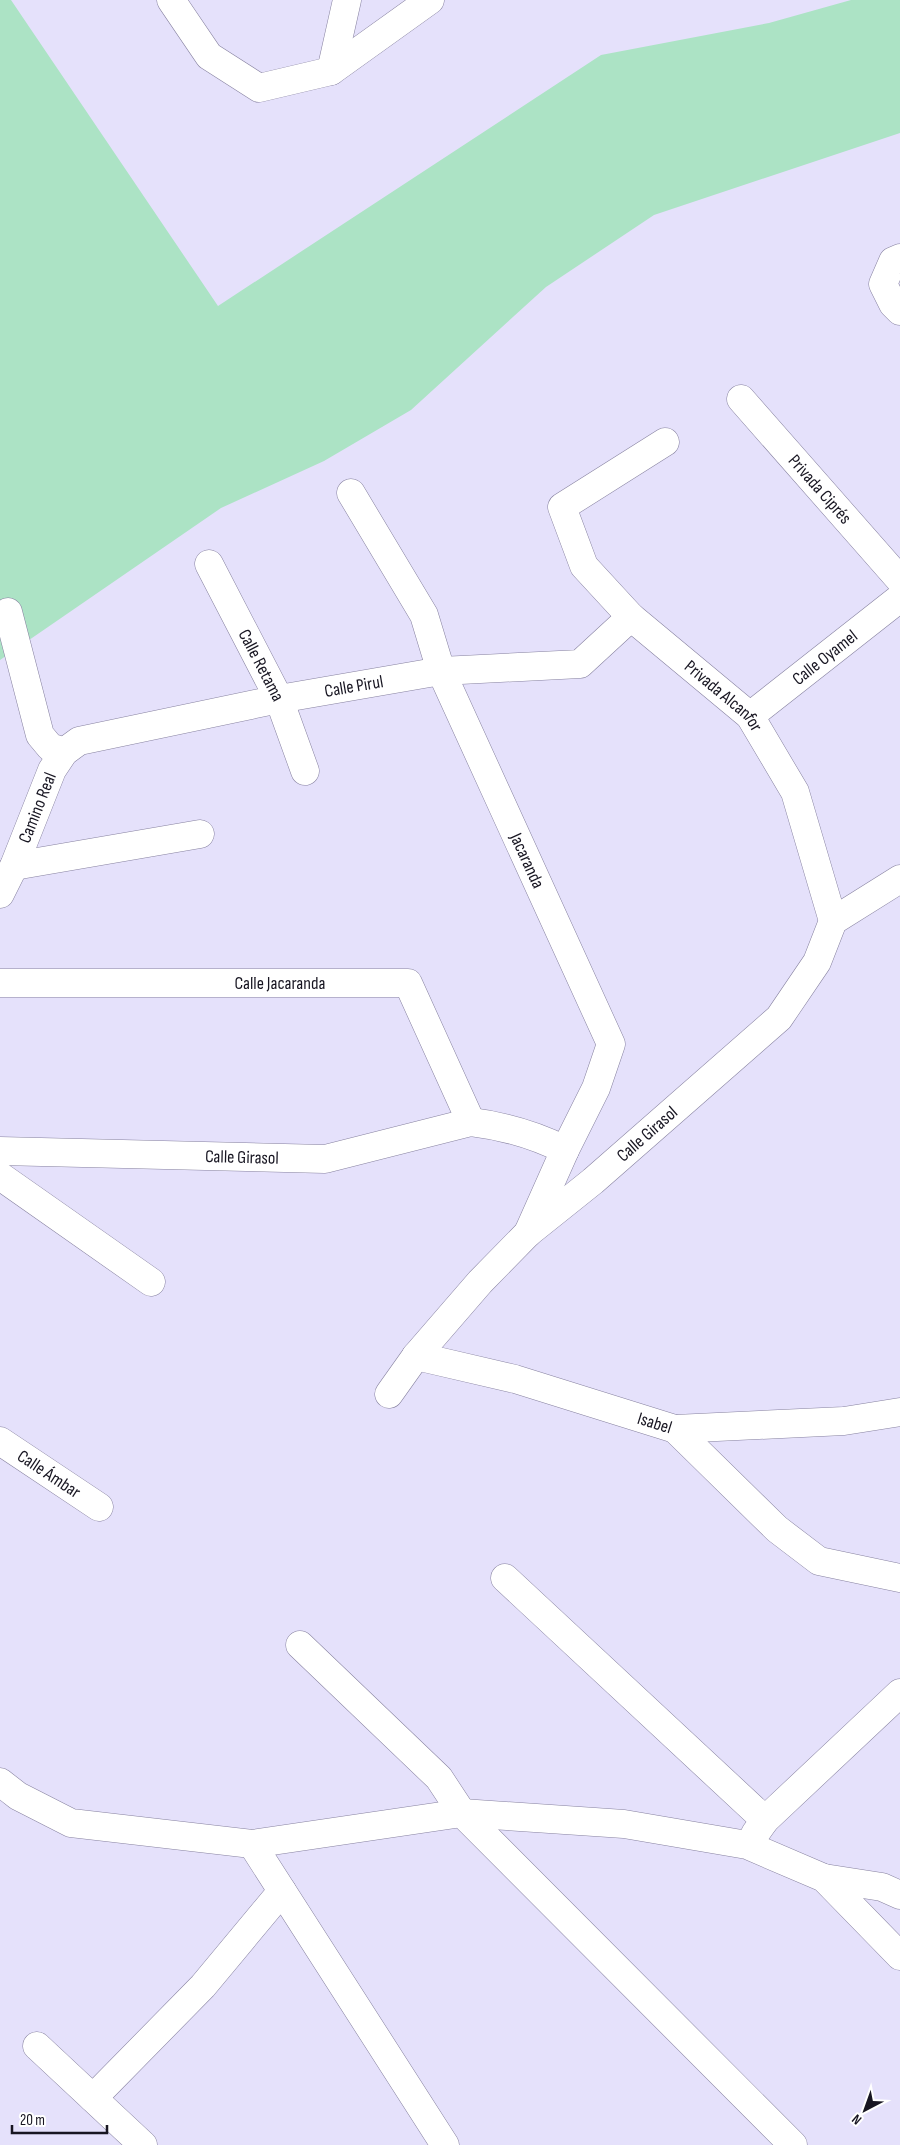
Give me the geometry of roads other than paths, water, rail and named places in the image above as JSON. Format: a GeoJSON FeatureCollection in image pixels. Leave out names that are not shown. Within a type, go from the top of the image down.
{"type":"FeatureCollection","features":[{"type":"Feature","properties":{"kind":"street"},"geometry":{"type":"LineString","coordinates":[[172,0],[209,56],[259,88],[331,71],[430,0]]}},
{"type":"Feature","properties":{"kind":"street"},"geometry":{"type":"LineString","coordinates":[[331,71],[347,0]]}},
{"type":"Feature","properties":{"kind":"street"},"geometry":{"type":"LineString","coordinates":[[897,308],[883,284],[893,261],[900,258]]}},
{"type":"Feature","properties":{"kind":"street","name":"Privada Ciprés"},"geometry":{"type":"LineString","coordinates":[[740,399],[900,580]]}},
{"type":"Feature","properties":{"kind":"street","name":"Privada Alcanfor"},"geometry":{"type":"LineString","coordinates":[[665,442],[562,507],[584,566],[631,617],[750,716],[795,792],[833,920]]}},
{"type":"Feature","properties":{"kind":"street","name":"Jacaranda"},"geometry":{"type":"LineString","coordinates":[[351,493],[424,615],[441,672],[611,1044],[596,1088],[565,1150],[528,1233]]}},
{"type":"Feature","properties":{"kind":"street","name":"Calle Retama"},"geometry":{"type":"LineString","coordinates":[[209,564],[279,699],[305,771]]}},
{"type":"Feature","properties":{"kind":"street","name":"Calle Oyamel"},"geometry":{"type":"LineString","coordinates":[[750,716],[900,598]]}},
{"type":"Feature","properties":{"kind":"street"},"geometry":{"type":"LineString","coordinates":[[8,612],[40,735],[50,747],[64,752]]}},
{"type":"Feature","properties":{"kind":"street","name":"Calle Pirul"},"geometry":{"type":"LineString","coordinates":[[64,752],[79,742],[279,699],[441,672],[580,664],[631,617]]}},
{"type":"Feature","properties":{"kind":"street","name":"Camino Real"},"geometry":{"type":"LineString","coordinates":[[0,894],[14,866],[52,770],[64,752]]}},
{"type":"Feature","properties":{"kind":"street"},"geometry":{"type":"LineString","coordinates":[[14,866],[200,834]]}},
{"type":"Feature","properties":{"kind":"street"},"geometry":{"type":"LineString","coordinates":[[833,920],[900,879]]}},
{"type":"Feature","properties":{"kind":"street","name":"Calle Girasol"},"geometry":{"type":"LineString","coordinates":[[389,1394],[416,1356],[480,1282],[528,1233],[593,1181],[779,1018],[817,962],[833,920]]}},
{"type":"Feature","properties":{"kind":"street","name":"Calle Jacaranda"},"geometry":{"type":"LineString","coordinates":[[0,983],[408,983],[471,1122]]}},
{"type":"Feature","properties":{"kind":"street","name":"Calle Girasol"},"geometry":{"type":"LineString","coordinates":[[0,1151],[325,1159],[471,1122],[522,1132],[565,1150]]}},
{"type":"Feature","properties":{"kind":"street"},"geometry":{"type":"LineString","coordinates":[[0,1176],[151,1282]]}},
{"type":"Feature","properties":{"kind":"street","name":"Isabel"},"geometry":{"type":"LineString","coordinates":[[416,1356],[515,1379],[675,1429],[844,1422],[900,1412]]}},
{"type":"Feature","properties":{"kind":"street"},"geometry":{"type":"LineString","coordinates":[[675,1429],[777,1529],[819,1561],[900,1578]]}},
{"type":"Feature","properties":{"kind":"street","name":"Calle Ámbar"},"geometry":{"type":"LineString","coordinates":[[0,1441],[99,1507]]}},
{"type":"Feature","properties":{"kind":"street"},"geometry":{"type":"LineString","coordinates":[[505,1578],[765,1820]]}},
{"type":"Feature","properties":{"kind":"street"},"geometry":{"type":"LineString","coordinates":[[300,1645],[439,1778],[462,1813],[793,2145]]}},
{"type":"Feature","properties":{"kind":"street"},"geometry":{"type":"LineString","coordinates":[[747,1845],[765,1820],[900,1693]]}},
{"type":"Feature","properties":{"kind":"street"},"geometry":{"type":"LineString","coordinates":[[0,1782],[18,1796],[71,1822],[252,1844],[462,1813],[624,1824],[747,1845],[824,1878],[882,1887],[900,1895]]}},
{"type":"Feature","properties":{"kind":"street"},"geometry":{"type":"LineString","coordinates":[[252,1844],[445,2145]]}},
{"type":"Feature","properties":{"kind":"street"},"geometry":{"type":"LineString","coordinates":[[824,1878],[900,1956]]}},
{"type":"Feature","properties":{"kind":"street"},"geometry":{"type":"LineString","coordinates":[[93,2098],[203,1986],[282,1891]]}},
{"type":"Feature","properties":{"kind":"street"},"geometry":{"type":"LineString","coordinates":[[37,2046],[143,2145]]}}]}
